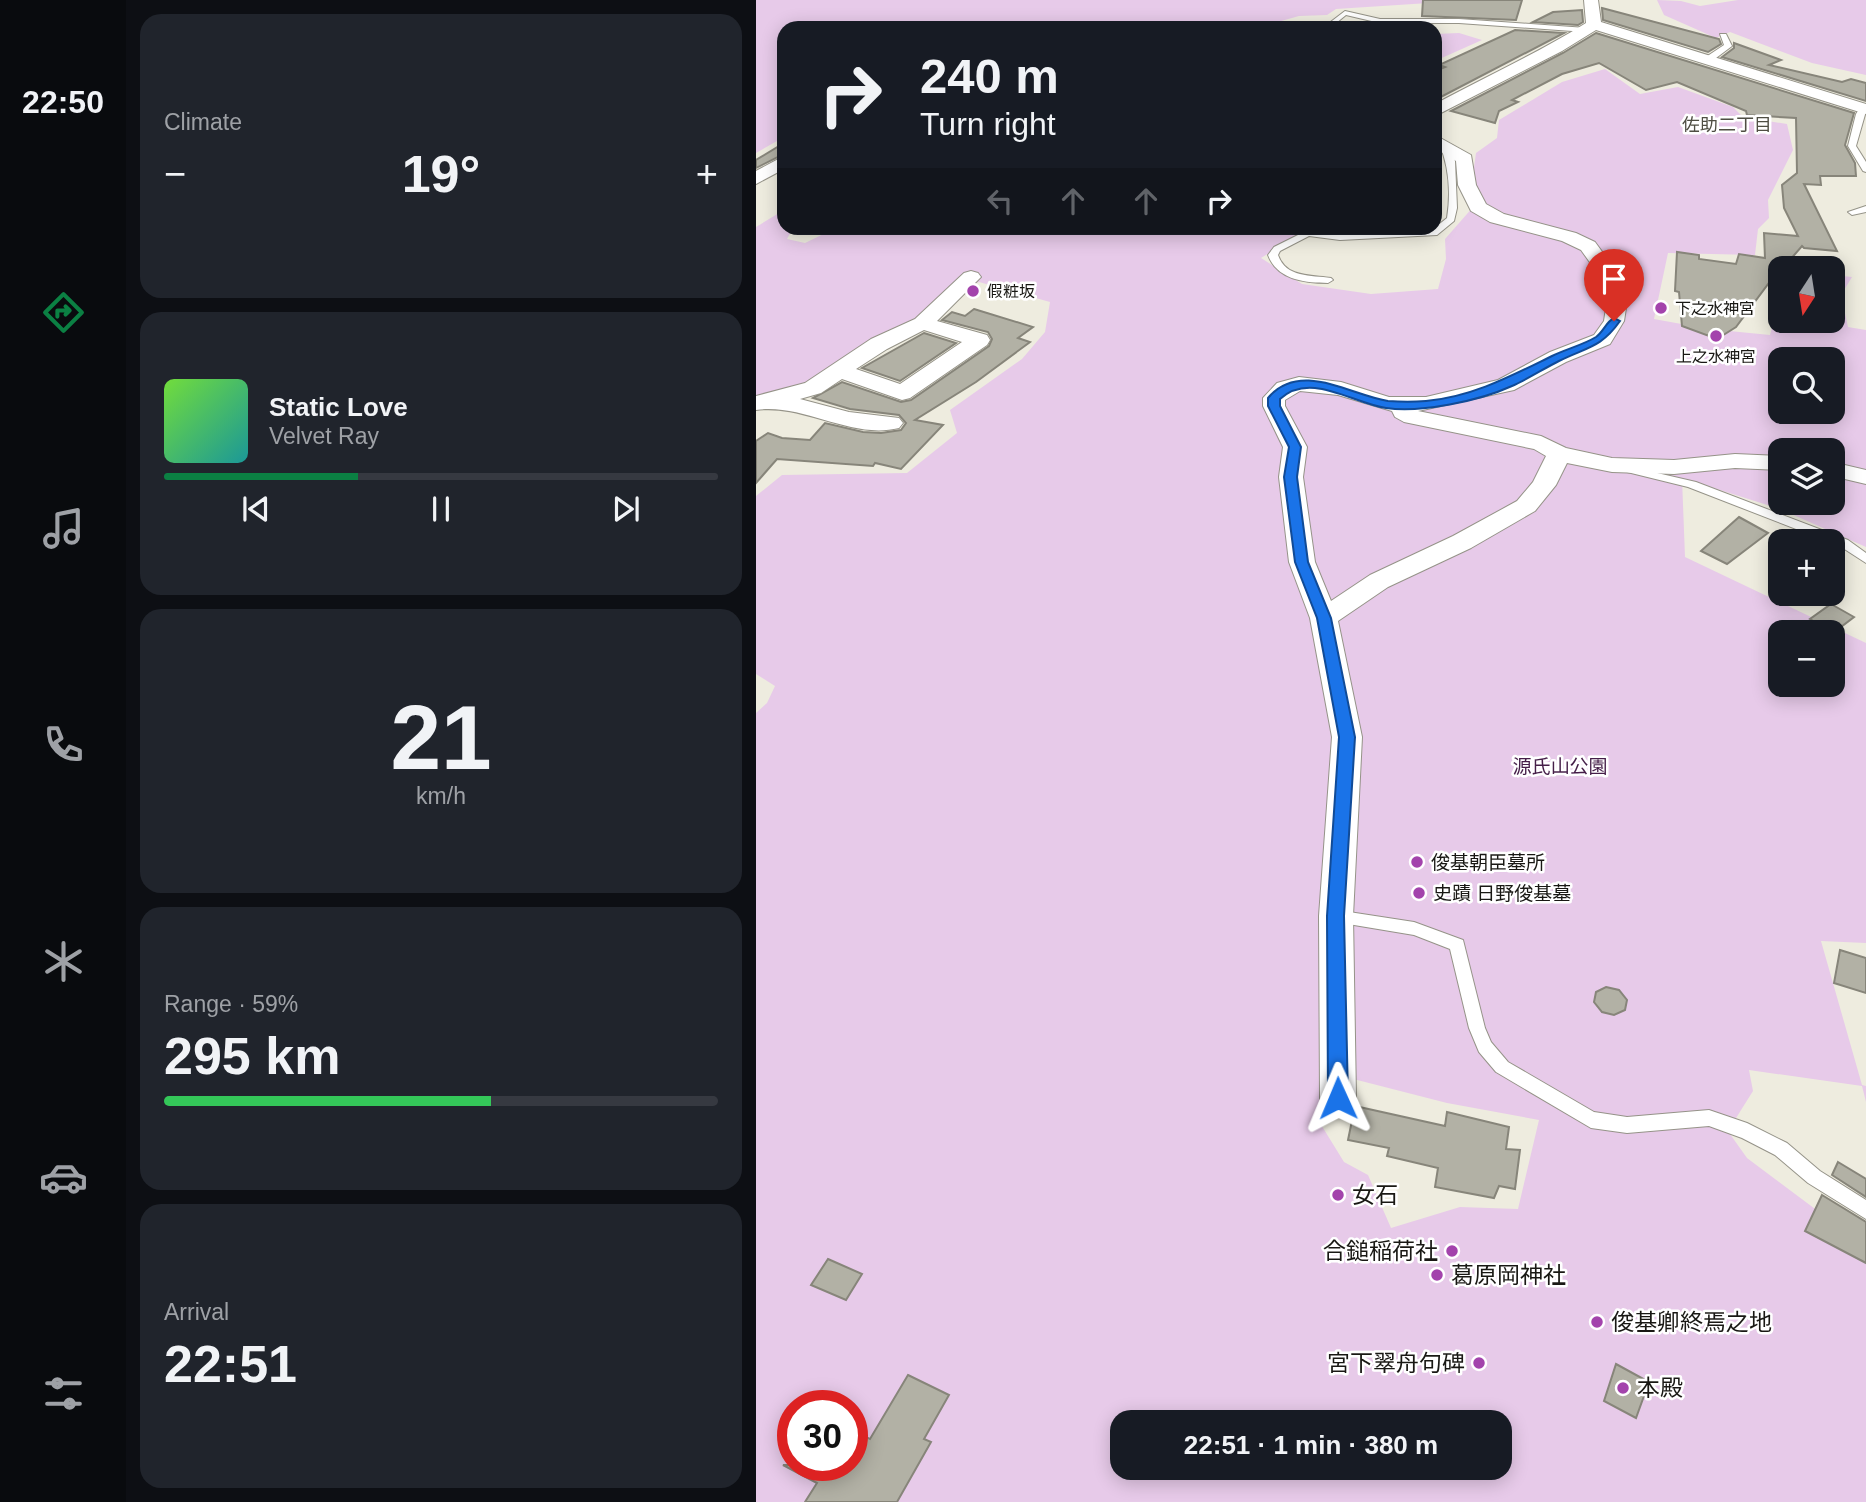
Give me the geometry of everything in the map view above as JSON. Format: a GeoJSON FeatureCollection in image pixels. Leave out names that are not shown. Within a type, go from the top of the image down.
{"type":"FeatureCollection","features":[{"type":"Feature","properties":{"kind":"street"},"geometry":{"type":"LineString","coordinates":[[1590,28],[1591,0]]}},
{"type":"Feature","properties":{"kind":"street"},"geometry":{"type":"LineString","coordinates":[[1442,107],[1590,28],[1709,59],[1794,89],[1865,108]]}},
{"type":"Feature","properties":{"kind":"street"},"geometry":{"type":"LineString","coordinates":[[1387,404],[1426,404],[1506,385],[1601,338],[1614,321],[1618,295],[1609,275],[1588,246],[1569,236],[1497,218],[1478,207],[1467,185],[1465,159],[1442,143]]}},
{"type":"Feature","properties":{"kind":"street"},"geometry":{"type":"LineString","coordinates":[[757,178],[777,165]]}},
{"type":"Feature","properties":{"kind":"street"},"geometry":{"type":"LineString","coordinates":[[757,178],[777,181]]}},
{"type":"Feature","properties":{"kind":"street"},"geometry":{"type":"LineString","coordinates":[[766,402],[813,388],[879,344],[922,323],[971,277]]}},
{"type":"Feature","properties":{"kind":"street"},"geometry":{"type":"LineString","coordinates":[[842,371],[902,393],[979,340],[922,323]]}},
{"type":"Feature","properties":{"kind":"street"},"geometry":{"type":"LineString","coordinates":[[1338,1098],[1336,916],[1347,737],[1324,618],[1301,562],[1291,477],[1295,447],[1274,406],[1274,398],[1285,388],[1299,384],[1341,389],[1387,404],[1412,417],[1541,443],[1559,454],[1612,465],[1674,467],[1735,461],[1768,462]]}},
{"type":"Feature","properties":{"kind":"street"},"geometry":{"type":"LineString","coordinates":[[766,402],[848,419],[891,423]]}},
{"type":"Feature","properties":{"kind":"street"},"geometry":{"type":"LineString","coordinates":[[1324,618],[1379,581],[1462,542],[1525,506],[1544,485],[1559,454]]}},
{"type":"Feature","properties":{"kind":"street"},"geometry":{"type":"LineString","coordinates":[[1845,472],[1866,477]]}},
{"type":"Feature","properties":{"kind":"lane"},"geometry":{"type":"LineString","coordinates":[[1335,21],[1345,12],[1380,21],[1459,21],[1590,28]]}},
{"type":"Feature","properties":{"kind":"lane"},"geometry":{"type":"LineString","coordinates":[[1709,59],[1728,46],[1723,36]]}},
{"type":"Feature","properties":{"kind":"lane"},"geometry":{"type":"LineString","coordinates":[[1865,108],[1857,121],[1852,146],[1866,169]]}},
{"type":"Feature","properties":{"kind":"lane"},"geometry":{"type":"LineString","coordinates":[[1442,146],[1451,161],[1453,208],[1451,219],[1442,226]]}},
{"type":"Feature","properties":{"kind":"lane"},"geometry":{"type":"LineString","coordinates":[[1852,212],[1866,209]]}},
{"type":"Feature","properties":{"kind":"lane"},"geometry":{"type":"LineString","coordinates":[[1304,235],[1277,249],[1272,255],[1274,262],[1301,278],[1328,280]]}},
{"type":"Feature","properties":{"kind":"lane"},"geometry":{"type":"LineString","coordinates":[[1324,235],[1387,235]]}},
{"type":"Feature","properties":{"kind":"lane"},"geometry":{"type":"LineString","coordinates":[[1612,465],[1692,484],[1844,543],[1866,559]]}},
{"type":"Feature","properties":{"kind":"lane"},"geometry":{"type":"LineString","coordinates":[[1336,916],[1444,937],[1457,945],[1477,1028],[1485,1047],[1502,1068],[1581,1115],[1591,1120],[1627,1125],[1709,1118],[1734,1126],[1781,1149],[1814,1177],[1866,1210]]}},
{"type":"Feature","properties":{"kind":"green space"},"geometry":{"type":"Polygon","coordinates":[[[756,0],[1475,0],[1336,9],[1327,15],[1299,16],[1281,21],[777,21],[777,141],[756,153],[756,0]]]}},
{"type":"Feature","properties":{"kind":"green space"},"geometry":{"type":"Polygon","coordinates":[[[1657,0],[1681,1],[1700,6],[1738,0],[1866,0],[1866,75],[1812,63],[1730,32],[1716,38],[1664,15],[1657,0]]]}},
{"type":"Feature","properties":{"kind":"green space"},"geometry":{"type":"Polygon","coordinates":[[[1459,33],[1482,40],[1442,58],[1442,34],[1459,33]]]}},
{"type":"Feature","properties":{"kind":"green space","name":"源氏山公園"},"geometry":{"type":"Polygon","coordinates":[[[1605,69],[1640,94],[1678,87],[1733,107],[1743,117],[1787,124],[1793,150],[1768,200],[1769,218],[1758,229],[1755,255],[1668,253],[1654,319],[1709,329],[1770,335],[1845,333],[1845,313],[1848,327],[1866,330],[1866,547],[1845,538],[1845,529],[1825,529],[1794,515],[1845,515],[1845,438],[1768,438],[1768,505],[1682,478],[1685,557],[1768,596],[1768,606],[1788,606],[1818,620],[1768,620],[1768,697],[1845,697],[1845,633],[1866,643],[1866,943],[1821,941],[1862,1085],[1866,1086],[1866,1102],[1862,1086],[1749,1070],[1753,1091],[1731,1126],[1725,1127],[1747,1158],[1866,1247],[1866,1502],[756,1502],[756,713],[767,703],[775,686],[756,674],[756,496],[782,475],[907,473],[957,433],[950,410],[1022,359],[1045,332],[1050,302],[979,282],[964,287],[850,367],[756,405],[756,227],[777,214],[777,235],[789,235],[787,239],[805,243],[822,235],[1298,235],[1261,258],[1302,284],[1371,294],[1438,289],[1446,259],[1445,239],[1474,206],[1473,175],[1476,153],[1497,138],[1499,120],[1562,82],[1605,69]],[[1326,1072],[1320,1123],[1344,1162],[1368,1175],[1391,1228],[1460,1207],[1518,1209],[1539,1120],[1447,1103],[1326,1072]]]}},
{"type":"Feature","properties":{"kind":"green space"},"geometry":{"type":"Polygon","coordinates":[[[1845,276],[1852,277],[1845,288],[1845,276]]]}},
{"type":"Feature","properties":{"kind":"building"},"geometry":{"type":"Polygon","coordinates":[[[1423,0],[1522,0],[1516,20],[1422,16],[1423,0]]]}},
{"type":"Feature","properties":{"kind":"building"},"geometry":{"type":"Polygon","coordinates":[[[1602,8],[1719,39],[1721,44],[1708,52],[1603,20],[1602,8]]]}},
{"type":"Feature","properties":{"kind":"building"},"geometry":{"type":"Polygon","coordinates":[[[1582,10],[1583,22],[1578,25],[1533,22],[1553,12],[1582,10]]]}},
{"type":"Feature","properties":{"kind":"building"},"geometry":{"type":"Polygon","coordinates":[[[1515,30],[1564,33],[1442,96],[1442,68],[1445,67],[1442,64],[1515,30]]]}},
{"type":"Feature","properties":{"kind":"building"},"geometry":{"type":"Polygon","coordinates":[[[1596,33],[1854,113],[1845,145],[1855,163],[1856,176],[1820,176],[1821,185],[1804,184],[1837,251],[1802,246],[1793,256],[1768,256],[1768,284],[1736,327],[1717,339],[1682,326],[1679,292],[1675,291],[1677,252],[1699,255],[1699,259],[1736,264],[1739,254],[1765,258],[1764,233],[1798,236],[1784,208],[1782,185],[1797,173],[1796,118],[1747,115],[1746,111],[1677,82],[1646,90],[1599,63],[1562,74],[1512,100],[1518,102],[1499,111],[1495,123],[1451,111],[1596,33]]]}},
{"type":"Feature","properties":{"kind":"building"},"geometry":{"type":"Polygon","coordinates":[[[1734,43],[1781,60],[1769,65],[1842,82],[1851,79],[1866,83],[1866,101],[1722,57],[1734,48],[1734,43]]]}},
{"type":"Feature","properties":{"kind":"building"},"geometry":{"type":"Polygon","coordinates":[[[777,147],[777,158],[756,168],[756,160],[777,147]]]}},
{"type":"Feature","properties":{"kind":"building"},"geometry":{"type":"Polygon","coordinates":[[[974,309],[1033,327],[1018,338],[1030,342],[976,382],[915,420],[943,425],[901,469],[875,463],[873,466],[777,459],[756,483],[756,441],[768,433],[782,438],[810,440],[825,423],[863,432],[901,430],[906,423],[899,415],[850,409],[813,398],[842,382],[901,402],[911,400],[989,346],[992,339],[988,332],[942,320],[952,312],[965,316],[974,309]]]}},
{"type":"Feature","properties":{"kind":"building"},"geometry":{"type":"Polygon","coordinates":[[[924,333],[956,343],[900,381],[862,368],[924,333]]]}},
{"type":"Feature","properties":{"kind":"building"},"geometry":{"type":"Polygon","coordinates":[[[1739,517],[1768,533],[1727,564],[1701,551],[1739,517]]]}},
{"type":"Feature","properties":{"kind":"building"},"geometry":{"type":"Polygon","coordinates":[[[1828,606],[1835,606],[1854,617],[1845,624],[1845,620],[1810,619],[1828,606]]]}},
{"type":"Feature","properties":{"kind":"building"},"geometry":{"type":"Polygon","coordinates":[[[1840,950],[1866,958],[1866,993],[1834,983],[1840,950]]]}},
{"type":"Feature","properties":{"kind":"building"},"geometry":{"type":"Polygon","coordinates":[[[1606,987],[1619,990],[1627,1000],[1625,1010],[1614,1015],[1602,1012],[1594,1002],[1596,992],[1606,987]]]}},
{"type":"Feature","properties":{"kind":"building"},"geometry":{"type":"Polygon","coordinates":[[[1355,1106],[1445,1126],[1447,1112],[1509,1127],[1506,1149],[1520,1150],[1515,1189],[1499,1186],[1494,1198],[1435,1187],[1438,1168],[1387,1156],[1389,1148],[1348,1140],[1355,1106]]]}},
{"type":"Feature","properties":{"kind":"building"},"geometry":{"type":"Polygon","coordinates":[[[1838,1162],[1866,1179],[1866,1197],[1832,1175],[1838,1162]]]}},
{"type":"Feature","properties":{"kind":"building"},"geometry":{"type":"Polygon","coordinates":[[[1822,1195],[1866,1222],[1866,1263],[1805,1231],[1822,1195]]]}},
{"type":"Feature","properties":{"kind":"building"},"geometry":{"type":"Polygon","coordinates":[[[828,1259],[862,1274],[846,1300],[811,1285],[828,1259]]]}},
{"type":"Feature","properties":{"kind":"building","name":"本殿"},"geometry":{"type":"Polygon","coordinates":[[[1616,1364],[1649,1382],[1636,1418],[1604,1401],[1616,1364]]]}},
{"type":"Feature","properties":{"kind":"building"},"geometry":{"type":"Polygon","coordinates":[[[908,1375],[949,1395],[924,1439],[931,1442],[897,1502],[805,1502],[817,1483],[813,1481],[868,1481],[868,1438],[870,1439],[908,1375]]]}},
{"type":"Feature","properties":{"kind":"place","name":"假粧坂"},"geometry":{"type":"Point","coordinates":[973,291]}},
{"type":"Feature","properties":{"kind":"place","name":"下之水神宮"},"geometry":{"type":"Point","coordinates":[1661,308]}},
{"type":"Feature","properties":{"kind":"place","name":"上之水神宮"},"geometry":{"type":"Point","coordinates":[1716,336]}},
{"type":"Feature","properties":{"kind":"place","name":"俊基朝臣墓所"},"geometry":{"type":"Point","coordinates":[1417,862]}},
{"type":"Feature","properties":{"kind":"place","name":"史蹟 日野俊基墓"},"geometry":{"type":"Point","coordinates":[1419,893]}},
{"type":"Feature","properties":{"kind":"place","name":"女石"},"geometry":{"type":"Point","coordinates":[1338,1195]}},
{"type":"Feature","properties":{"kind":"place","name":"合鎚稲荷社"},"geometry":{"type":"Point","coordinates":[1452,1251]}},
{"type":"Feature","properties":{"kind":"place","name":"葛原岡神社"},"geometry":{"type":"Point","coordinates":[1437,1275]}},
{"type":"Feature","properties":{"kind":"place","name":"俊基卿終焉之地"},"geometry":{"type":"Point","coordinates":[1597,1322]}},
{"type":"Feature","properties":{"kind":"place","name":"宮下翠舟句碑"},"geometry":{"type":"Point","coordinates":[1479,1363]}},
{"type":"Feature","properties":{"kind":"place","name":"本殿"},"geometry":{"type":"Point","coordinates":[1623,1388]}},
{"type":"Feature","properties":{"kind":"district","name":"佐助二丁目"},"geometry":{"type":"Point","coordinates":[1727,125]}},
{"type":"Feature","properties":{"kind":"route"},"geometry":{"type":"LineString","coordinates":[[1338,1098],[1336,916],[1347,737],[1324,618],[1301,562],[1292,499],[1291,477],[1295,447],[1274,406],[1274,398],[1285,388],[1299,384],[1341,389],[1387,404],[1426,404],[1455,399],[1506,385],[1601,338],[1614,321]]}}]}
